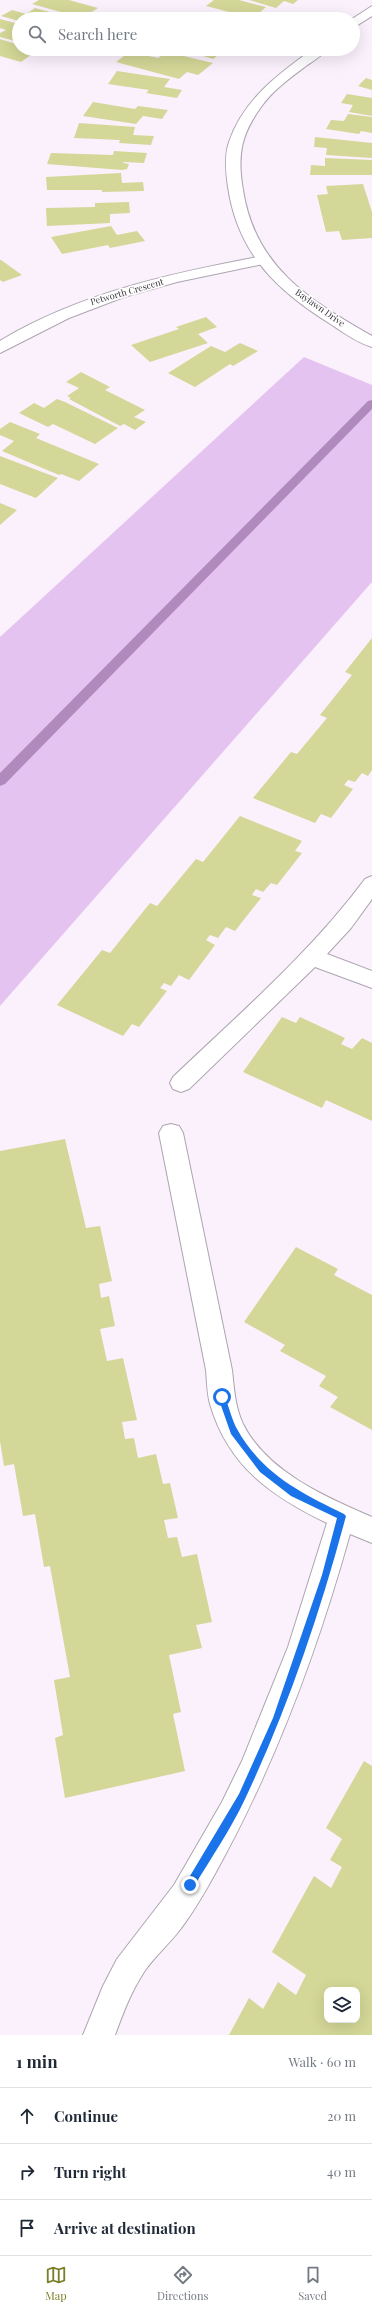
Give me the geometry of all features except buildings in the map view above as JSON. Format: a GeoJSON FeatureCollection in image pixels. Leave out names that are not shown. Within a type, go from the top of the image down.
{"type":"FeatureCollection","features":[{"type":"Feature","properties":{"kind":"street"},"geometry":{"type":"LineString","coordinates":[[360,19],[372,10]]}},
{"type":"Feature","properties":{"kind":"street","name":"Baylawn Drive"},"geometry":{"type":"LineString","coordinates":[[312,56],[275,85],[252,110],[239,135],[233,152],[237,203],[263,260],[295,292],[372,342]]}},
{"type":"Feature","properties":{"kind":"street","name":"Petworth Crescent"},"geometry":{"type":"LineString","coordinates":[[0,348],[46,322],[91,302],[191,274],[263,260]]}},
{"type":"Feature","properties":{"kind":"street"},"geometry":{"type":"LineString","coordinates":[[181,1083],[312,957],[344,922],[372,884]]}},
{"type":"Feature","properties":{"kind":"street"},"geometry":{"type":"LineString","coordinates":[[312,957],[372,980]]}},
{"type":"Feature","properties":{"kind":"street"},"geometry":{"type":"LineString","coordinates":[[171,1133],[219,1370],[220,1388],[224,1406],[234,1431],[256,1462],[278,1482],[303,1498],[372,1530]]}},
{"type":"Feature","properties":{"kind":"street"},"geometry":{"type":"LineString","coordinates":[[99,2035],[119,1984],[150,1938],[168,1920],[211,1852],[242,1797],[277,1719],[298,1660],[326,1575],[342,1516]]}},
{"type":"Feature","properties":{"kind":"shaded area"},"geometry":{"type":"Polygon","coordinates":[[[304,357],[372,385],[372,582],[0,1006],[0,637],[304,357]]]}},
{"type":"Feature","properties":{"kind":"waterway"},"geometry":{"type":"LineString","coordinates":[[0,781],[372,403]]}},
{"type":"Feature","properties":{"kind":"route"},"geometry":{"type":"LineString","coordinates":[[190,1885],[211,1852],[242,1797],[245,1787],[277,1719],[326,1575],[342,1516],[294,1494],[262,1469],[244,1447],[234,1431],[222,1397]]}}]}
